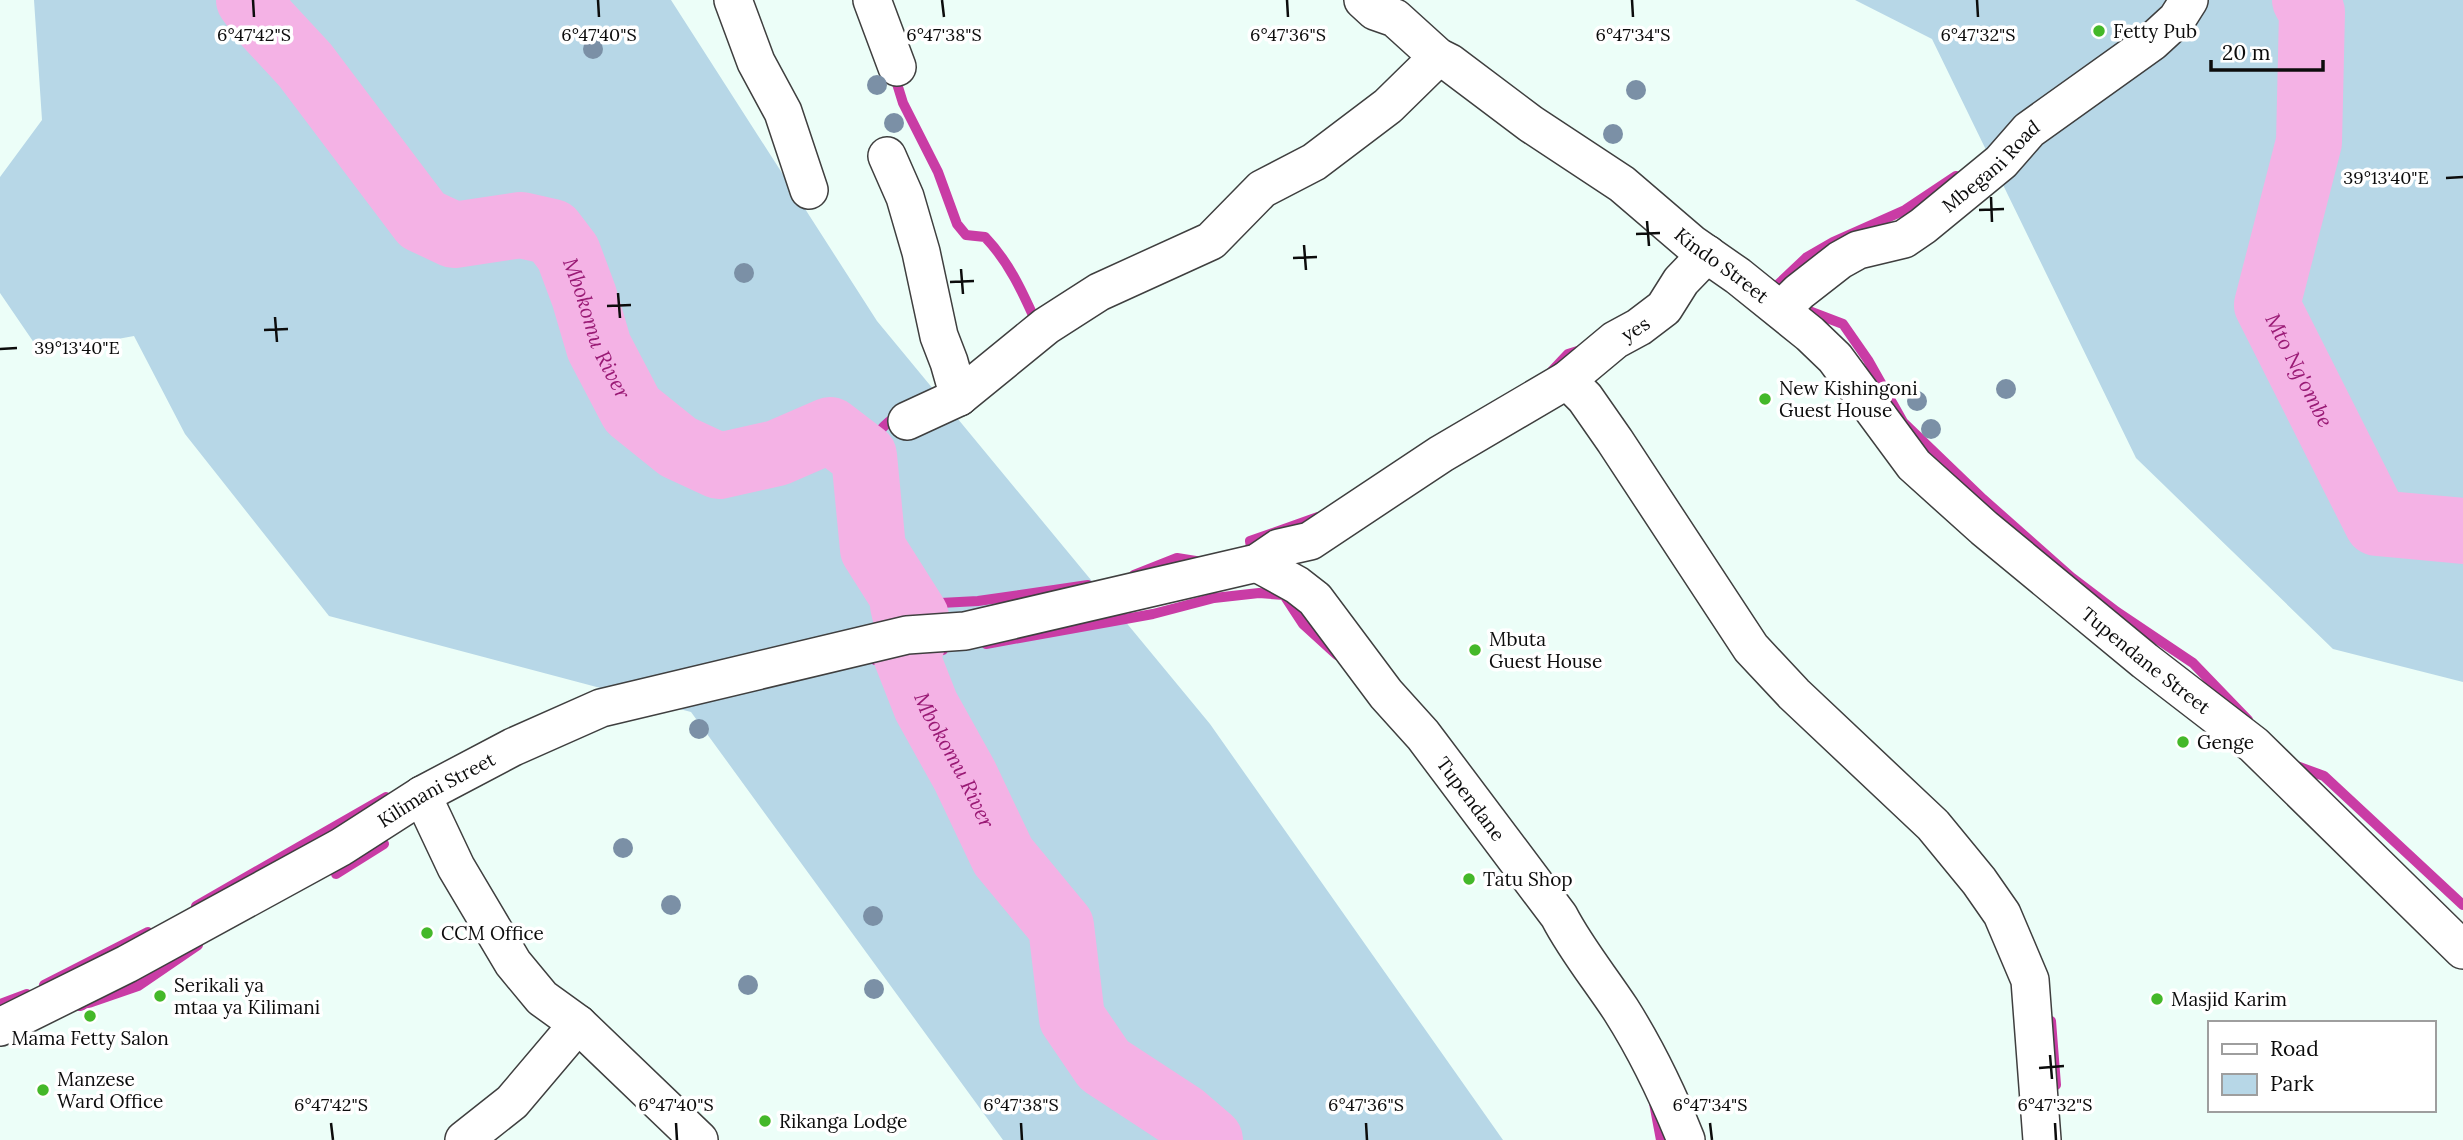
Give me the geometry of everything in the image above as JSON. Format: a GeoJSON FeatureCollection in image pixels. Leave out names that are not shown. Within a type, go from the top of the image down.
{"type":"FeatureCollection","features":[{"type":"Feature","properties":{"kind":"street"},"geometry":{"type":"LineString","coordinates":[[733,0],[756,62],[788,124],[808,190]]}},
{"type":"Feature","properties":{"kind":"street"},"geometry":{"type":"LineString","coordinates":[[872,0],[897,67]]}},
{"type":"Feature","properties":{"kind":"street","name":"Mbegani Road"},"geometry":{"type":"LineString","coordinates":[[1781,310],[1840,260],[1858,250],[1904,239],[1923,226],[2001,162],[2029,130],[2152,42],[2177,19],[2189,0]]}},
{"type":"Feature","properties":{"kind":"street","name":"Kindo Street"},"geometry":{"type":"LineString","coordinates":[[1375,4],[1395,18],[1438,57],[1450,63],[1531,124],[1622,184],[1810,334],[1835,358],[1914,465]]}},
{"type":"Feature","properties":{"kind":"street"},"geometry":{"type":"LineString","coordinates":[[907,421],[959,397],[1046,326],[1099,292],[1210,241],[1262,189],[1314,162],[1388,106],[1438,57]]}},
{"type":"Feature","properties":{"kind":"street"},"geometry":{"type":"LineString","coordinates":[[887,156],[905,197],[918,241],[939,336],[959,397]]}},
{"type":"Feature","properties":{"kind":"street","name":"yes"},"geometry":{"type":"LineString","coordinates":[[1257,563],[1279,548],[1310,541],[1441,454],[1559,385],[1615,340],[1639,327],[1664,308],[1681,281],[1707,254]]}},
{"type":"Feature","properties":{"kind":"street"},"geometry":{"type":"LineString","coordinates":[[1559,385],[1585,398],[1751,648],[1794,694],[1933,825],[2002,914],[2030,980],[2042,1140]]}},
{"type":"Feature","properties":{"kind":"street","name":"Tupendane Street"},"geometry":{"type":"LineString","coordinates":[[1914,465],[1984,528],[2145,661],[2253,745],[2463,950]]}},
{"type":"Feature","properties":{"kind":"street","name":"Kilimani Street"},"geometry":{"type":"LineString","coordinates":[[0,1027],[127,964],[341,848],[422,795],[513,747],[601,708],[907,635],[965,631],[1257,563]]}},
{"type":"Feature","properties":{"kind":"street","name":"Tupendane"},"geometry":{"type":"LineString","coordinates":[[1257,563],[1297,584],[1315,599],[1385,694],[1423,735],[1559,916],[1573,942],[1646,1052],[1669,1096],[1686,1140]]}},
{"type":"Feature","properties":{"kind":"street"},"geometry":{"type":"LineString","coordinates":[[422,795],[456,867],[513,963],[542,998],[578,1024],[699,1140]]}},
{"type":"Feature","properties":{"kind":"street"},"geometry":{"type":"LineString","coordinates":[[464,1140],[512,1102],[578,1024]]}},
{"type":"Feature","properties":{"kind":"green space"},"geometry":{"type":"Polygon","coordinates":[[[34,0],[671,0],[877,321],[1210,724],[1503,1140],[1003,1140],[691,712],[329,616],[185,434],[134,336],[41,353],[0,293],[0,177],[42,120],[34,0]]]}},
{"type":"Feature","properties":{"kind":"green space"},"geometry":{"type":"Polygon","coordinates":[[[1855,0],[2463,0],[2463,682],[2333,649],[2136,458],[1932,39],[1855,0]]]}},
{"type":"Feature","properties":{"kind":"waterway","name":"Mbokomu River"},"geometry":{"type":"LineString","coordinates":[[249,0],[266,23],[305,65],[422,220],[454,235],[521,225],[552,232],[568,253],[599,347],[632,410],[678,447],[719,466],[777,453],[830,430],[864,456],[873,549],[916,617],[903,605],[912,644],[906,655],[926,706],[965,776],[1003,856],[1061,926],[1072,1018],[1104,1065],[1182,1116],[1210,1140]]}},
{"type":"Feature","properties":{"kind":"waterway","name":"Mto Ng'ombe"},"geometry":{"type":"LineString","coordinates":[[2305,0],[2312,12],[2309,142],[2267,305],[2377,523],[2463,531]]}},
{"type":"Feature","properties":{"kind":"waterway"},"geometry":{"type":"LineString","coordinates":[[894,74],[903,103],[938,172],[957,224],[966,235],[985,237],[994,247],[1014,277],[1036,322]]}},
{"type":"Feature","properties":{"kind":"waterway"},"geometry":{"type":"LineString","coordinates":[[1770,292],[1807,257],[1833,242],[1905,210],[1956,176]]}},
{"type":"Feature","properties":{"kind":"waterway"},"geometry":{"type":"LineString","coordinates":[[1801,308],[1843,324],[1868,360],[1903,422],[1983,499],[2071,577],[2117,612],[2193,663],[2248,720]]}},
{"type":"Feature","properties":{"kind":"waterway"},"geometry":{"type":"LineString","coordinates":[[1552,371],[1568,354],[1584,349]]}},
{"type":"Feature","properties":{"kind":"waterway"},"geometry":{"type":"LineString","coordinates":[[864,456],[879,432],[901,414]]}},
{"type":"Feature","properties":{"kind":"waterway"},"geometry":{"type":"LineString","coordinates":[[1248,555],[1252,554],[1250,541],[1318,517]]}},
{"type":"Feature","properties":{"kind":"waterway"},"geometry":{"type":"LineString","coordinates":[[1134,575],[1177,558],[1202,562]]}},
{"type":"Feature","properties":{"kind":"waterway"},"geometry":{"type":"LineString","coordinates":[[903,605],[978,601],[1088,585]]}},
{"type":"Feature","properties":{"kind":"waterway"},"geometry":{"type":"LineString","coordinates":[[986,644],[1153,614],[1214,598],[1259,593],[1284,595],[1303,624],[1337,655]]}},
{"type":"Feature","properties":{"kind":"waterway","name":"Mbokomu River"},"geometry":{"type":"LineString","coordinates":[[875,660],[943,650]]}},
{"type":"Feature","properties":{"kind":"waterway"},"geometry":{"type":"LineString","coordinates":[[2294,765],[2324,776],[2463,905]]}},
{"type":"Feature","properties":{"kind":"waterway"},"geometry":{"type":"LineString","coordinates":[[196,906],[386,797]]}},
{"type":"Feature","properties":{"kind":"waterway"},"geometry":{"type":"LineString","coordinates":[[336,874],[384,844]]}},
{"type":"Feature","properties":{"kind":"waterway"},"geometry":{"type":"LineString","coordinates":[[44,985],[148,932]]}},
{"type":"Feature","properties":{"kind":"waterway"},"geometry":{"type":"LineString","coordinates":[[80,1006],[138,986],[198,945]]}},
{"type":"Feature","properties":{"kind":"waterway"},"geometry":{"type":"LineString","coordinates":[[0,1004],[27,994]]}},
{"type":"Feature","properties":{"kind":"waterway"},"geometry":{"type":"LineString","coordinates":[[2051,1021],[2056,1085]]}},
{"type":"Feature","properties":{"kind":"waterway"},"geometry":{"type":"LineString","coordinates":[[1654,1103],[1661,1140]]}},
{"type":"Feature","properties":{"kind":"place","name":"Fetty Pub"},"geometry":{"type":"Point","coordinates":[2099,31]}},
{"type":"Feature","properties":{"kind":"place","name":"New Kishingoni Guest House"},"geometry":{"type":"Point","coordinates":[1765,399]}},
{"type":"Feature","properties":{"kind":"place","name":"Mbuta Guest House"},"geometry":{"type":"Point","coordinates":[1475,650]}},
{"type":"Feature","properties":{"kind":"place","name":"Genge"},"geometry":{"type":"Point","coordinates":[2183,742]}},
{"type":"Feature","properties":{"kind":"place","name":"Tatu Shop"},"geometry":{"type":"Point","coordinates":[1469,879]}},
{"type":"Feature","properties":{"kind":"place","name":"CCM Office"},"geometry":{"type":"Point","coordinates":[427,933]}},
{"type":"Feature","properties":{"kind":"place","name":"Serikali ya mtaa ya Kilimani"},"geometry":{"type":"Point","coordinates":[160,996]}},
{"type":"Feature","properties":{"kind":"place","name":"Masjid Karim"},"geometry":{"type":"Point","coordinates":[2157,999]}},
{"type":"Feature","properties":{"kind":"place","name":"Mama Fetty Salon"},"geometry":{"type":"Point","coordinates":[90,1016]}},
{"type":"Feature","properties":{"kind":"place","name":"Manzese Ward Office"},"geometry":{"type":"Point","coordinates":[43,1090]}},
{"type":"Feature","properties":{"kind":"place","name":"Rikanga Lodge"},"geometry":{"type":"Point","coordinates":[765,1121]}}]}
